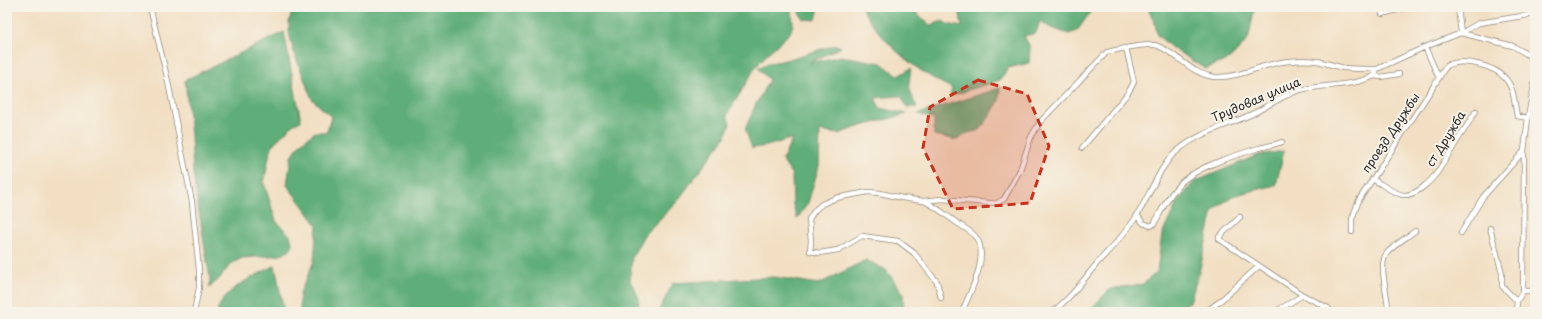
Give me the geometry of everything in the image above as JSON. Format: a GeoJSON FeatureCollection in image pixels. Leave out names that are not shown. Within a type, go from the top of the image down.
{"type":"FeatureCollection","features":[{"type":"Feature","properties":{"kind":"street"},"geometry":{"type":"LineString","coordinates":[[150,7],[167,77],[192,202],[199,270],[199,288],[194,312]]}},
{"type":"Feature","properties":{"kind":"street"},"geometry":{"type":"LineString","coordinates":[[1382,14],[1408,7]]}},
{"type":"Feature","properties":{"kind":"street"},"geometry":{"type":"LineString","coordinates":[[1458,7],[1461,33]]}},
{"type":"Feature","properties":{"kind":"street"},"geometry":{"type":"LineString","coordinates":[[941,298],[937,282],[914,253],[898,241],[862,236],[838,250],[819,253],[810,251],[811,241],[809,219],[815,210],[822,204],[836,198],[868,192],[923,201],[942,199],[997,203],[1004,199],[1020,170],[1031,136],[1040,122],[1107,52],[1126,48],[1156,45],[1203,75],[1215,77],[1234,75],[1280,61],[1291,60],[1316,61],[1344,68],[1378,68],[1461,33],[1479,23],[1535,14]]}},
{"type":"Feature","properties":{"kind":"street"},"geometry":{"type":"LineString","coordinates":[[1461,33],[1513,46],[1535,59]]}},
{"type":"Feature","properties":{"kind":"street"},"geometry":{"type":"LineString","coordinates":[[1425,47],[1439,78]]}},
{"type":"Feature","properties":{"kind":"street"},"geometry":{"type":"LineString","coordinates":[[1082,148],[1128,93],[1134,82],[1126,48]]}},
{"type":"Feature","properties":{"kind":"street","name":"проезд Дружбы"},"geometry":{"type":"LineString","coordinates":[[1352,232],[1352,219],[1355,209],[1372,179],[1445,68],[1450,64],[1469,63],[1494,70],[1505,77],[1511,87],[1517,116],[1528,118]]}},
{"type":"Feature","properties":{"kind":"street"},"geometry":{"type":"LineString","coordinates":[[1374,76],[1378,68]]}},
{"type":"Feature","properties":{"kind":"street","name":"Трудовая улица"},"geometry":{"type":"LineString","coordinates":[[1052,312],[1064,304],[1076,291],[1138,215],[1167,162],[1174,153],[1195,138],[1253,114],[1298,90],[1362,82],[1374,76],[1381,77],[1399,74]]}},
{"type":"Feature","properties":{"kind":"street"},"geometry":{"type":"LineString","coordinates":[[1516,312],[1517,301],[1524,291],[1524,151],[1535,79]]}},
{"type":"Feature","properties":{"kind":"street","name":"ст Дружба"},"geometry":{"type":"LineString","coordinates":[[1372,179],[1403,195],[1413,194],[1431,181],[1476,111]]}},
{"type":"Feature","properties":{"kind":"street"},"geometry":{"type":"LineString","coordinates":[[1138,215],[1143,223],[1151,226],[1154,224],[1171,196],[1188,177],[1220,162],[1282,142]]}},
{"type":"Feature","properties":{"kind":"street"},"geometry":{"type":"LineString","coordinates":[[1461,233],[1483,197],[1524,151]]}},
{"type":"Feature","properties":{"kind":"street"},"geometry":{"type":"LineString","coordinates":[[923,201],[935,206],[970,231],[977,238],[980,249],[981,264],[962,312]]}},
{"type":"Feature","properties":{"kind":"street"},"geometry":{"type":"LineString","coordinates":[[1240,217],[1219,237],[1219,239],[1303,295],[1328,308],[1332,312]]}},
{"type":"Feature","properties":{"kind":"street"},"geometry":{"type":"LineString","coordinates":[[1490,228],[1502,273],[1502,286],[1517,301]]}},
{"type":"Feature","properties":{"kind":"street"},"geometry":{"type":"LineString","coordinates":[[1388,312],[1387,291],[1383,276],[1386,253],[1415,231]]}},
{"type":"Feature","properties":{"kind":"street"},"geometry":{"type":"LineString","coordinates":[[1205,312],[1219,302],[1259,266]]}},
{"type":"Feature","properties":{"kind":"street"},"geometry":{"type":"LineString","coordinates":[[1524,291],[1535,291]]}},
{"type":"Feature","properties":{"kind":"street"},"geometry":{"type":"LineString","coordinates":[[1275,312],[1303,295]]}},
{"type":"Feature","properties":{"kind":"highlighted area"},"geometry":{"type":"Polygon","coordinates":[[[978,80],[1027,94],[1049,146],[1030,203],[953,209],[923,148],[930,107],[978,80]]]}},
{"type":"Feature","properties":{"kind":"green space"},"geometry":{"type":"Polygon","coordinates":[[[293,7],[792,7],[793,25],[790,33],[768,53],[755,68],[727,115],[730,124],[725,137],[676,203],[644,235],[632,257],[630,281],[639,298],[638,312],[300,312],[300,293],[314,261],[317,225],[287,185],[291,157],[301,143],[315,132],[327,132],[331,117],[312,99],[293,50],[289,32],[289,22],[293,7]]]}},
{"type":"Feature","properties":{"kind":"green space"},"geometry":{"type":"Polygon","coordinates":[[[796,7],[819,7],[816,20],[803,19],[796,7]]]}},
{"type":"Feature","properties":{"kind":"green space"},"geometry":{"type":"Polygon","coordinates":[[[861,7],[915,7],[918,15],[930,25],[943,21],[947,24],[962,27],[959,7],[1094,7],[1077,31],[1069,34],[1051,28],[1040,21],[1036,33],[1024,36],[1030,47],[1029,63],[1008,68],[1000,80],[950,96],[952,88],[925,73],[900,54],[889,44],[869,20],[861,7]]]}},
{"type":"Feature","properties":{"kind":"green space"},"geometry":{"type":"Polygon","coordinates":[[[1147,7],[1255,7],[1248,40],[1230,59],[1205,69],[1171,47],[1157,35],[1155,23],[1147,7]]]}},
{"type":"Feature","properties":{"kind":"green space"},"geometry":{"type":"Polygon","coordinates":[[[284,32],[301,121],[294,124],[273,144],[264,183],[276,221],[290,235],[293,247],[281,255],[242,258],[231,264],[219,279],[209,288],[210,279],[193,173],[185,80],[284,32]]]}},
{"type":"Feature","properties":{"kind":"green space"},"geometry":{"type":"Polygon","coordinates":[[[836,45],[841,47],[809,63],[841,56],[881,63],[898,76],[911,68],[910,88],[912,97],[917,107],[907,107],[901,96],[875,98],[880,108],[907,114],[838,134],[820,131],[819,166],[808,203],[797,219],[793,205],[792,175],[782,160],[793,138],[767,146],[752,148],[745,129],[769,80],[758,68],[768,63],[782,61],[836,45]]]}},
{"type":"Feature","properties":{"kind":"green space"},"geometry":{"type":"Polygon","coordinates":[[[1000,88],[999,101],[980,130],[968,133],[957,140],[934,135],[934,119],[918,114],[1000,88]]]}},
{"type":"Feature","properties":{"kind":"green space"},"geometry":{"type":"Polygon","coordinates":[[[1284,151],[1276,185],[1232,196],[1213,211],[1200,268],[1190,302],[1173,312],[1088,312],[1110,289],[1143,284],[1157,272],[1162,234],[1178,201],[1194,182],[1258,155],[1284,151]]]}},
{"type":"Feature","properties":{"kind":"green space"},"geometry":{"type":"Polygon","coordinates":[[[866,260],[886,270],[903,293],[904,312],[658,312],[673,283],[774,277],[819,284],[866,260]]]}},
{"type":"Feature","properties":{"kind":"green space"},"geometry":{"type":"Polygon","coordinates":[[[275,265],[284,312],[217,312],[221,303],[233,289],[275,265]]]}}]}
